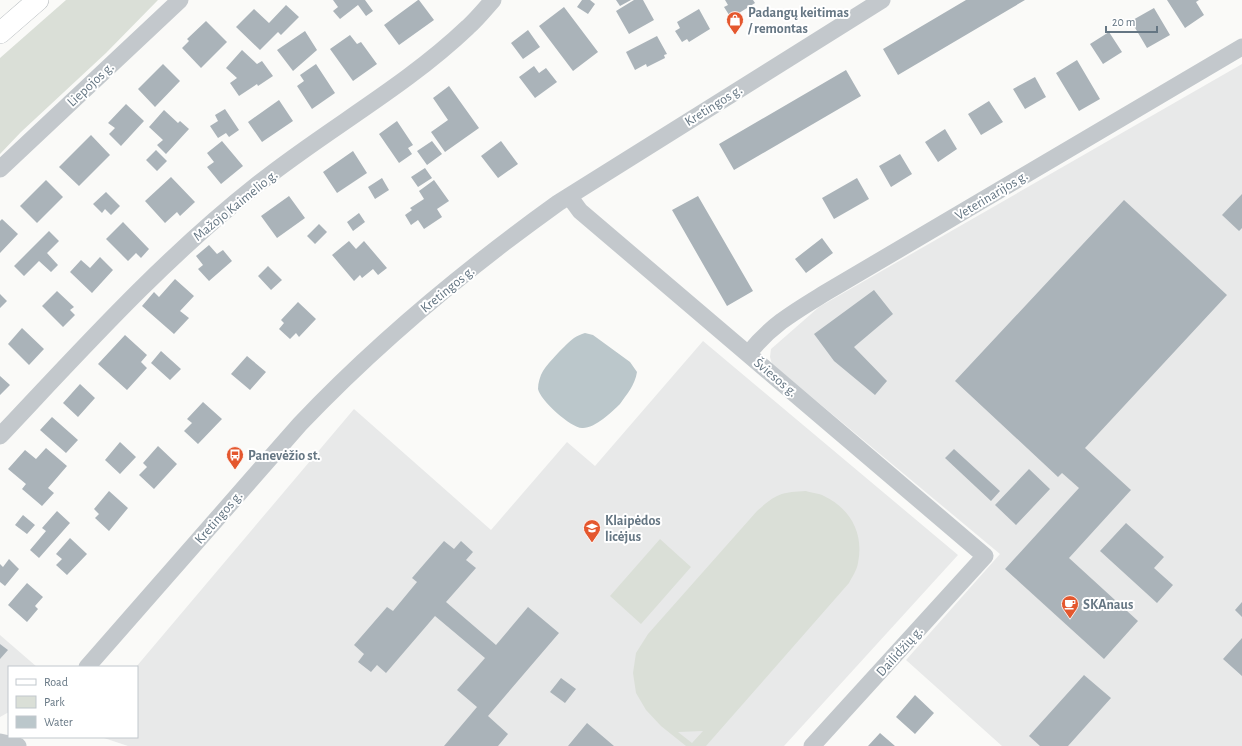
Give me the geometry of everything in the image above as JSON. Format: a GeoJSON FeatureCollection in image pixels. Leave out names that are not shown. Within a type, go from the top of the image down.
{"type":"FeatureCollection","features":[{"type":"Feature","properties":{"kind":"main road"},"geometry":{"type":"LineString","coordinates":[[0,33],[38,0]]}},
{"type":"Feature","properties":{"kind":"street","name":"Liepojos g."},"geometry":{"type":"LineString","coordinates":[[0,169],[180,0]]}},
{"type":"Feature","properties":{"kind":"street","name":"Mažojo Kaimelio g."},"geometry":{"type":"LineString","coordinates":[[0,436],[125,303],[186,244],[260,182],[434,57],[470,26],[493,0]]}},
{"type":"Feature","properties":{"kind":"street","name":"Kretingos g."},"geometry":{"type":"LineString","coordinates":[[88,666],[300,424],[383,342],[521,229],[569,196],[882,0]]}},
{"type":"Feature","properties":{"kind":"street","name":"Veterinarijos g."},"geometry":{"type":"LineString","coordinates":[[748,354],[760,339],[780,322],[825,293],[1242,47]]}},
{"type":"Feature","properties":{"kind":"street","name":"Šviesos g."},"geometry":{"type":"LineString","coordinates":[[569,196],[580,211],[985,556]]}},
{"type":"Feature","properties":{"kind":"street","name":"Dailidžių g."},"geometry":{"type":"LineString","coordinates":[[812,746],[985,556]]}},
{"type":"Feature","properties":{"kind":"street"},"geometry":{"type":"LineString","coordinates":[[0,742],[18,746],[26,738]]}},
{"type":"Feature","properties":{"kind":"shaded area"},"geometry":{"type":"Polygon","coordinates":[[[1242,64],[1242,746],[1002,746],[906,660],[1000,554],[772,364],[770,357],[771,349],[819,307],[1242,64]]]}},
{"type":"Feature","properties":{"kind":"shaded area","name":"Klaipėdos licėjus"},"geometry":{"type":"Polygon","coordinates":[[[703,341],[958,555],[784,746],[128,746],[104,738],[138,738],[137,666],[354,409],[491,530],[567,442],[595,466],[703,341]]]}},
{"type":"Feature","properties":{"kind":"shaded area"},"geometry":{"type":"Polygon","coordinates":[[[0,635],[36,666],[8,666],[8,713],[0,717],[0,635]]]}},
{"type":"Feature","properties":{"kind":"green space"},"geometry":{"type":"Polygon","coordinates":[[[66,0],[158,0],[106,53],[21,132],[0,154],[0,58],[66,0]]]}},
{"type":"Feature","properties":{"kind":"green space"},"geometry":{"type":"Polygon","coordinates":[[[797,491],[806,491],[822,495],[833,501],[848,515],[857,532],[859,542],[856,571],[849,583],[706,746],[686,746],[661,726],[646,710],[636,693],[633,673],[636,653],[648,634],[757,511],[774,497],[797,491]],[[703,731],[678,732],[692,743],[703,731]]]}},
{"type":"Feature","properties":{"kind":"green space"},"geometry":{"type":"Polygon","coordinates":[[[660,539],[691,567],[641,624],[610,596],[660,539]]]}},
{"type":"Feature","properties":{"kind":"water"},"geometry":{"type":"Polygon","coordinates":[[[585,333],[593,335],[630,362],[637,372],[633,385],[620,404],[597,423],[587,428],[582,428],[577,427],[557,413],[544,400],[538,389],[541,375],[549,363],[571,341],[585,333]]]}},
{"type":"Feature","properties":{"kind":"building"},"geometry":{"type":"Polygon","coordinates":[[[333,0],[365,0],[373,11],[366,16],[358,5],[340,19],[333,11],[338,7],[333,0]]]}},
{"type":"Feature","properties":{"kind":"building"},"geometry":{"type":"Polygon","coordinates":[[[418,0],[434,20],[399,45],[384,25],[418,0]]]}},
{"type":"Feature","properties":{"kind":"building"},"geometry":{"type":"Polygon","coordinates":[[[582,0],[590,0],[595,4],[588,14],[577,7],[582,0]]]}},
{"type":"Feature","properties":{"kind":"building"},"geometry":{"type":"Polygon","coordinates":[[[616,0],[631,0],[620,6],[616,0]]]}},
{"type":"Feature","properties":{"kind":"building"},"geometry":{"type":"Polygon","coordinates":[[[634,0],[643,0],[654,20],[629,34],[616,11],[634,0]]]}},
{"type":"Feature","properties":{"kind":"building"},"geometry":{"type":"Polygon","coordinates":[[[725,0],[753,0],[755,3],[731,18],[724,7],[728,5],[725,0]]]}},
{"type":"Feature","properties":{"kind":"building"},"geometry":{"type":"Polygon","coordinates":[[[966,0],[1025,0],[898,75],[883,49],[966,0]]]}},
{"type":"Feature","properties":{"kind":"building"},"geometry":{"type":"Polygon","coordinates":[[[1167,0],[1199,0],[1196,2],[1204,15],[1185,28],[1167,0]]]}},
{"type":"Feature","properties":{"kind":"building"},"geometry":{"type":"Polygon","coordinates":[[[286,5],[299,17],[281,35],[278,32],[260,50],[236,27],[254,9],[269,23],[286,5]]]}},
{"type":"Feature","properties":{"kind":"building"},"geometry":{"type":"Polygon","coordinates":[[[564,7],[598,52],[573,71],[539,26],[564,7]]]}},
{"type":"Feature","properties":{"kind":"building"},"geometry":{"type":"Polygon","coordinates":[[[1154,8],[1170,35],[1147,48],[1131,21],[1154,8]]]}},
{"type":"Feature","properties":{"kind":"building"},"geometry":{"type":"Polygon","coordinates":[[[699,9],[710,29],[689,42],[687,39],[682,42],[675,31],[680,28],[677,22],[699,9]]]}},
{"type":"Feature","properties":{"kind":"building"},"geometry":{"type":"Polygon","coordinates":[[[206,21],[227,42],[201,68],[182,48],[189,41],[187,39],[206,21]]]}},
{"type":"Feature","properties":{"kind":"building"},"geometry":{"type":"Polygon","coordinates":[[[528,30],[540,47],[523,59],[511,43],[528,30]]]}},
{"type":"Feature","properties":{"kind":"building"},"geometry":{"type":"Polygon","coordinates":[[[305,31],[317,50],[293,71],[277,50],[305,31]]]}},
{"type":"Feature","properties":{"kind":"building"},"geometry":{"type":"Polygon","coordinates":[[[1109,32],[1122,52],[1103,64],[1090,44],[1109,32]]]}},
{"type":"Feature","properties":{"kind":"building"},"geometry":{"type":"Polygon","coordinates":[[[350,35],[357,44],[361,42],[377,64],[353,81],[330,49],[350,35]]]}},
{"type":"Feature","properties":{"kind":"building"},"geometry":{"type":"Polygon","coordinates":[[[657,36],[667,54],[664,55],[665,58],[647,67],[646,64],[635,70],[626,52],[657,36]]]}},
{"type":"Feature","properties":{"kind":"building"},"geometry":{"type":"Polygon","coordinates":[[[242,50],[257,64],[262,61],[273,76],[258,86],[257,84],[239,96],[230,83],[237,78],[226,68],[242,50]]]}},
{"type":"Feature","properties":{"kind":"building"},"geometry":{"type":"Polygon","coordinates":[[[1077,60],[1100,99],[1079,111],[1056,73],[1077,60]]]}},
{"type":"Feature","properties":{"kind":"building"},"geometry":{"type":"Polygon","coordinates":[[[163,64],[180,81],[155,107],[138,89],[163,64]]]}},
{"type":"Feature","properties":{"kind":"building"},"geometry":{"type":"Polygon","coordinates":[[[316,64],[335,93],[312,109],[297,86],[304,81],[300,75],[316,64]]]}},
{"type":"Feature","properties":{"kind":"building"},"geometry":{"type":"Polygon","coordinates":[[[534,66],[539,73],[546,68],[557,82],[535,98],[519,77],[534,66]]]}},
{"type":"Feature","properties":{"kind":"building"},"geometry":{"type":"Polygon","coordinates":[[[846,70],[861,96],[734,170],[719,144],[846,70]]]}},
{"type":"Feature","properties":{"kind":"building"},"geometry":{"type":"Polygon","coordinates":[[[1035,77],[1046,97],[1025,109],[1013,89],[1035,77]]]}},
{"type":"Feature","properties":{"kind":"building"},"geometry":{"type":"Polygon","coordinates":[[[449,86],[479,128],[445,152],[431,132],[448,120],[433,98],[449,86]]]}},
{"type":"Feature","properties":{"kind":"building"},"geometry":{"type":"Polygon","coordinates":[[[279,100],[293,121],[262,142],[248,122],[279,100]]]}},
{"type":"Feature","properties":{"kind":"building"},"geometry":{"type":"Polygon","coordinates":[[[989,101],[1003,122],[981,135],[968,114],[989,101]]]}},
{"type":"Feature","properties":{"kind":"building"},"geometry":{"type":"Polygon","coordinates":[[[126,104],[144,121],[121,146],[109,134],[115,128],[108,123],[126,104]]]}},
{"type":"Feature","properties":{"kind":"building"},"geometry":{"type":"Polygon","coordinates":[[[225,109],[239,130],[229,137],[226,133],[218,138],[210,126],[218,121],[215,115],[225,109]]]}},
{"type":"Feature","properties":{"kind":"building"},"geometry":{"type":"Polygon","coordinates":[[[164,110],[178,123],[180,121],[189,129],[166,154],[157,145],[163,140],[149,127],[164,110]]]}},
{"type":"Feature","properties":{"kind":"building"},"geometry":{"type":"Polygon","coordinates":[[[397,121],[413,145],[408,148],[412,154],[399,163],[379,134],[397,121]]]}},
{"type":"Feature","properties":{"kind":"building"},"geometry":{"type":"Polygon","coordinates":[[[945,129],[957,149],[938,162],[925,142],[945,129]]]}},
{"type":"Feature","properties":{"kind":"building"},"geometry":{"type":"Polygon","coordinates":[[[91,135],[110,155],[79,186],[59,167],[91,135]]]}},
{"type":"Feature","properties":{"kind":"building"},"geometry":{"type":"Polygon","coordinates":[[[222,141],[243,166],[221,184],[207,167],[214,162],[207,153],[222,141]]]}},
{"type":"Feature","properties":{"kind":"building"},"geometry":{"type":"Polygon","coordinates":[[[432,141],[442,154],[427,165],[417,151],[432,141]]]}},
{"type":"Feature","properties":{"kind":"building"},"geometry":{"type":"Polygon","coordinates":[[[501,141],[518,164],[498,178],[481,156],[501,141]]]}},
{"type":"Feature","properties":{"kind":"building"},"geometry":{"type":"Polygon","coordinates":[[[156,150],[167,161],[157,171],[146,160],[156,150]]]}},
{"type":"Feature","properties":{"kind":"building"},"geometry":{"type":"Polygon","coordinates":[[[353,151],[367,173],[337,193],[323,172],[353,151]]]}},
{"type":"Feature","properties":{"kind":"building"},"geometry":{"type":"Polygon","coordinates":[[[900,154],[912,174],[891,187],[879,166],[900,154]]]}},
{"type":"Feature","properties":{"kind":"building"},"geometry":{"type":"Polygon","coordinates":[[[425,168],[432,178],[418,187],[411,177],[425,168]]]}},
{"type":"Feature","properties":{"kind":"building"},"geometry":{"type":"Polygon","coordinates":[[[171,177],[195,202],[180,216],[177,212],[165,223],[145,201],[171,177]]]}},
{"type":"Feature","properties":{"kind":"building"},"geometry":{"type":"Polygon","coordinates":[[[382,178],[389,190],[375,199],[368,187],[382,178]]]}},
{"type":"Feature","properties":{"kind":"building"},"geometry":{"type":"Polygon","coordinates":[[[857,178],[869,199],[834,219],[822,198],[857,178]]]}},
{"type":"Feature","properties":{"kind":"building"},"geometry":{"type":"Polygon","coordinates":[[[46,180],[63,197],[37,223],[20,206],[46,180]]]}},
{"type":"Feature","properties":{"kind":"building"},"geometry":{"type":"Polygon","coordinates":[[[434,180],[449,201],[437,209],[442,217],[424,229],[418,220],[411,225],[405,215],[412,210],[410,208],[424,199],[419,191],[434,180]]]}},
{"type":"Feature","properties":{"kind":"building"},"geometry":{"type":"Polygon","coordinates":[[[106,192],[120,206],[111,215],[105,209],[102,213],[93,204],[106,192]]]}},
{"type":"Feature","properties":{"kind":"building"},"geometry":{"type":"Polygon","coordinates":[[[1242,194],[1242,228],[1239,231],[1222,215],[1242,194]]]}},
{"type":"Feature","properties":{"kind":"building"},"geometry":{"type":"Polygon","coordinates":[[[289,196],[305,218],[277,238],[261,216],[289,196]]]}},
{"type":"Feature","properties":{"kind":"building"},"geometry":{"type":"Polygon","coordinates":[[[698,196],[753,291],[727,306],[672,210],[698,196]]]}},
{"type":"Feature","properties":{"kind":"building"},"geometry":{"type":"Polygon","coordinates":[[[1124,200],[1227,295],[1085,448],[1131,490],[1069,558],[1138,621],[1104,659],[1005,569],[1079,488],[1062,473],[1058,477],[955,381],[1124,200]]]}},
{"type":"Feature","properties":{"kind":"building"},"geometry":{"type":"Polygon","coordinates":[[[359,213],[365,222],[353,231],[347,222],[359,213]]]}},
{"type":"Feature","properties":{"kind":"building"},"geometry":{"type":"Polygon","coordinates":[[[2,219],[18,234],[0,253],[0,221],[2,219]]]}},
{"type":"Feature","properties":{"kind":"building"},"geometry":{"type":"Polygon","coordinates":[[[123,222],[149,249],[141,258],[136,253],[128,261],[106,239],[123,222]]]}},
{"type":"Feature","properties":{"kind":"building"},"geometry":{"type":"Polygon","coordinates":[[[319,224],[327,232],[315,244],[307,236],[319,224]]]}},
{"type":"Feature","properties":{"kind":"building"},"geometry":{"type":"Polygon","coordinates":[[[49,231],[59,241],[47,253],[58,265],[51,272],[39,261],[24,276],[14,266],[49,231]]]}},
{"type":"Feature","properties":{"kind":"building"},"geometry":{"type":"Polygon","coordinates":[[[822,238],[833,253],[806,273],[795,259],[822,238]]]}},
{"type":"Feature","properties":{"kind":"building"},"geometry":{"type":"Polygon","coordinates":[[[349,241],[356,249],[364,241],[387,268],[378,275],[373,269],[362,278],[360,275],[354,281],[332,255],[349,241]]]}},
{"type":"Feature","properties":{"kind":"building"},"geometry":{"type":"Polygon","coordinates":[[[209,245],[217,254],[223,250],[232,261],[209,281],[198,269],[203,265],[196,256],[209,245]]]}},
{"type":"Feature","properties":{"kind":"building"},"geometry":{"type":"Polygon","coordinates":[[[100,257],[113,270],[92,293],[70,272],[81,260],[90,268],[100,257]]]}},
{"type":"Feature","properties":{"kind":"building"},"geometry":{"type":"Polygon","coordinates":[[[268,266],[282,280],[271,290],[258,276],[268,266]]]}},
{"type":"Feature","properties":{"kind":"building"},"geometry":{"type":"Polygon","coordinates":[[[175,279],[194,296],[180,311],[189,318],[174,334],[142,306],[154,292],[159,297],[175,279]]]}},
{"type":"Feature","properties":{"kind":"building"},"geometry":{"type":"Polygon","coordinates":[[[874,290],[893,314],[854,347],[887,381],[875,395],[834,361],[814,334],[874,290]]]}},
{"type":"Feature","properties":{"kind":"building"},"geometry":{"type":"Polygon","coordinates":[[[57,291],[74,307],[70,310],[75,315],[63,327],[42,306],[57,291]]]}},
{"type":"Feature","properties":{"kind":"building"},"geometry":{"type":"Polygon","coordinates":[[[0,294],[7,301],[0,308],[0,294]]]}},
{"type":"Feature","properties":{"kind":"building"},"geometry":{"type":"Polygon","coordinates":[[[298,302],[316,319],[299,337],[296,333],[290,339],[279,329],[284,323],[281,320],[298,302]]]}},
{"type":"Feature","properties":{"kind":"building"},"geometry":{"type":"Polygon","coordinates":[[[22,328],[44,349],[29,365],[8,344],[22,328]]]}},
{"type":"Feature","properties":{"kind":"building"},"geometry":{"type":"Polygon","coordinates":[[[125,335],[147,355],[141,362],[147,368],[127,390],[98,364],[125,335]]]}},
{"type":"Feature","properties":{"kind":"building"},"geometry":{"type":"Polygon","coordinates":[[[161,351],[181,369],[170,380],[151,363],[161,351]]]}},
{"type":"Feature","properties":{"kind":"building"},"geometry":{"type":"Polygon","coordinates":[[[247,356],[266,372],[250,390],[231,374],[247,356]]]}},
{"type":"Feature","properties":{"kind":"building"},"geometry":{"type":"Polygon","coordinates":[[[0,376],[10,385],[0,395],[0,376]]]}},
{"type":"Feature","properties":{"kind":"building"},"geometry":{"type":"Polygon","coordinates":[[[80,384],[95,398],[78,417],[63,403],[80,384]]]}},
{"type":"Feature","properties":{"kind":"building"},"geometry":{"type":"Polygon","coordinates":[[[203,402],[222,419],[198,444],[184,431],[192,423],[187,419],[203,402]]]}},
{"type":"Feature","properties":{"kind":"building"},"geometry":{"type":"Polygon","coordinates":[[[52,417],[78,440],[66,453],[40,430],[52,417]]]}},
{"type":"Feature","properties":{"kind":"building"},"geometry":{"type":"Polygon","coordinates":[[[120,442],[136,457],[120,474],[105,460],[120,442]]]}},
{"type":"Feature","properties":{"kind":"building"},"geometry":{"type":"Polygon","coordinates":[[[158,446],[177,464],[154,489],[139,475],[147,467],[143,463],[158,446]]]}},
{"type":"Feature","properties":{"kind":"building"},"geometry":{"type":"Polygon","coordinates":[[[46,448],[67,466],[48,488],[54,493],[42,506],[22,489],[26,484],[8,469],[25,450],[36,459],[46,448]]]}},
{"type":"Feature","properties":{"kind":"building"},"geometry":{"type":"Polygon","coordinates":[[[954,449],[1000,491],[991,501],[945,458],[954,449]]]}},
{"type":"Feature","properties":{"kind":"building"},"geometry":{"type":"Polygon","coordinates":[[[1029,469],[1050,489],[1016,525],[995,505],[1029,469]]]}},
{"type":"Feature","properties":{"kind":"building"},"geometry":{"type":"Polygon","coordinates":[[[109,491],[128,508],[109,531],[95,518],[99,514],[94,509],[109,491]]]}},
{"type":"Feature","properties":{"kind":"building"},"geometry":{"type":"Polygon","coordinates":[[[57,511],[70,523],[39,558],[30,550],[46,531],[42,528],[57,511]]]}},
{"type":"Feature","properties":{"kind":"building"},"geometry":{"type":"Polygon","coordinates":[[[23,515],[35,525],[27,534],[15,525],[23,515]]]}},
{"type":"Feature","properties":{"kind":"building"},"geometry":{"type":"Polygon","coordinates":[[[1126,523],[1164,557],[1154,568],[1173,585],[1157,603],[1100,551],[1126,523]]]}},
{"type":"Feature","properties":{"kind":"building"},"geometry":{"type":"Polygon","coordinates":[[[70,538],[87,554],[67,575],[56,565],[62,559],[56,554],[70,538]]]}},
{"type":"Feature","properties":{"kind":"building"},"geometry":{"type":"Polygon","coordinates":[[[444,541],[454,549],[461,541],[473,552],[466,560],[476,568],[446,602],[496,645],[528,607],[559,633],[488,716],[508,734],[498,746],[444,746],[477,707],[457,690],[485,658],[435,616],[386,673],[377,665],[371,672],[358,662],[364,654],[354,645],[387,607],[393,611],[417,582],[412,578],[444,541]]]}},
{"type":"Feature","properties":{"kind":"building"},"geometry":{"type":"Polygon","coordinates":[[[9,559],[19,569],[5,586],[0,582],[0,564],[3,567],[9,559]]]}},
{"type":"Feature","properties":{"kind":"building"},"geometry":{"type":"Polygon","coordinates":[[[27,583],[43,597],[35,606],[38,609],[27,622],[8,605],[27,583]]]}},
{"type":"Feature","properties":{"kind":"building"},"geometry":{"type":"Polygon","coordinates":[[[1242,602],[1242,617],[1235,610],[1242,602]]]}},
{"type":"Feature","properties":{"kind":"building"},"geometry":{"type":"Polygon","coordinates":[[[1242,638],[1242,676],[1223,659],[1242,638]]]}},
{"type":"Feature","properties":{"kind":"building"},"geometry":{"type":"Polygon","coordinates":[[[0,644],[8,650],[0,659],[0,644]]]}},
{"type":"Feature","properties":{"kind":"building"},"geometry":{"type":"Polygon","coordinates":[[[1084,675],[1111,698],[1068,746],[1040,746],[1029,736],[1084,675]]]}},
{"type":"Feature","properties":{"kind":"building"},"geometry":{"type":"Polygon","coordinates":[[[561,678],[576,689],[565,703],[550,692],[561,678]]]}},
{"type":"Feature","properties":{"kind":"building"},"geometry":{"type":"Polygon","coordinates":[[[915,695],[934,713],[915,734],[896,717],[915,695]]]}},
{"type":"Feature","properties":{"kind":"building"},"geometry":{"type":"Polygon","coordinates":[[[587,723],[614,746],[568,746],[587,723]]]}},
{"type":"Feature","properties":{"kind":"building"},"geometry":{"type":"Polygon","coordinates":[[[880,733],[895,746],[868,746],[880,733]]]}},
{"type":"Feature","properties":{"kind":"place","name":"Padangų keitimas / remontas"},"geometry":{"type":"Point","coordinates":[735,35]}},
{"type":"Feature","properties":{"kind":"place","name":"Panevėžio st."},"geometry":{"type":"Point","coordinates":[235,470]}},
{"type":"Feature","properties":{"kind":"place","name":"Klaipėdos licėjus"},"geometry":{"type":"Point","coordinates":[592,543]}},
{"type":"Feature","properties":{"kind":"place","name":"SKAnaus"},"geometry":{"type":"Point","coordinates":[1070,619]}}]}
